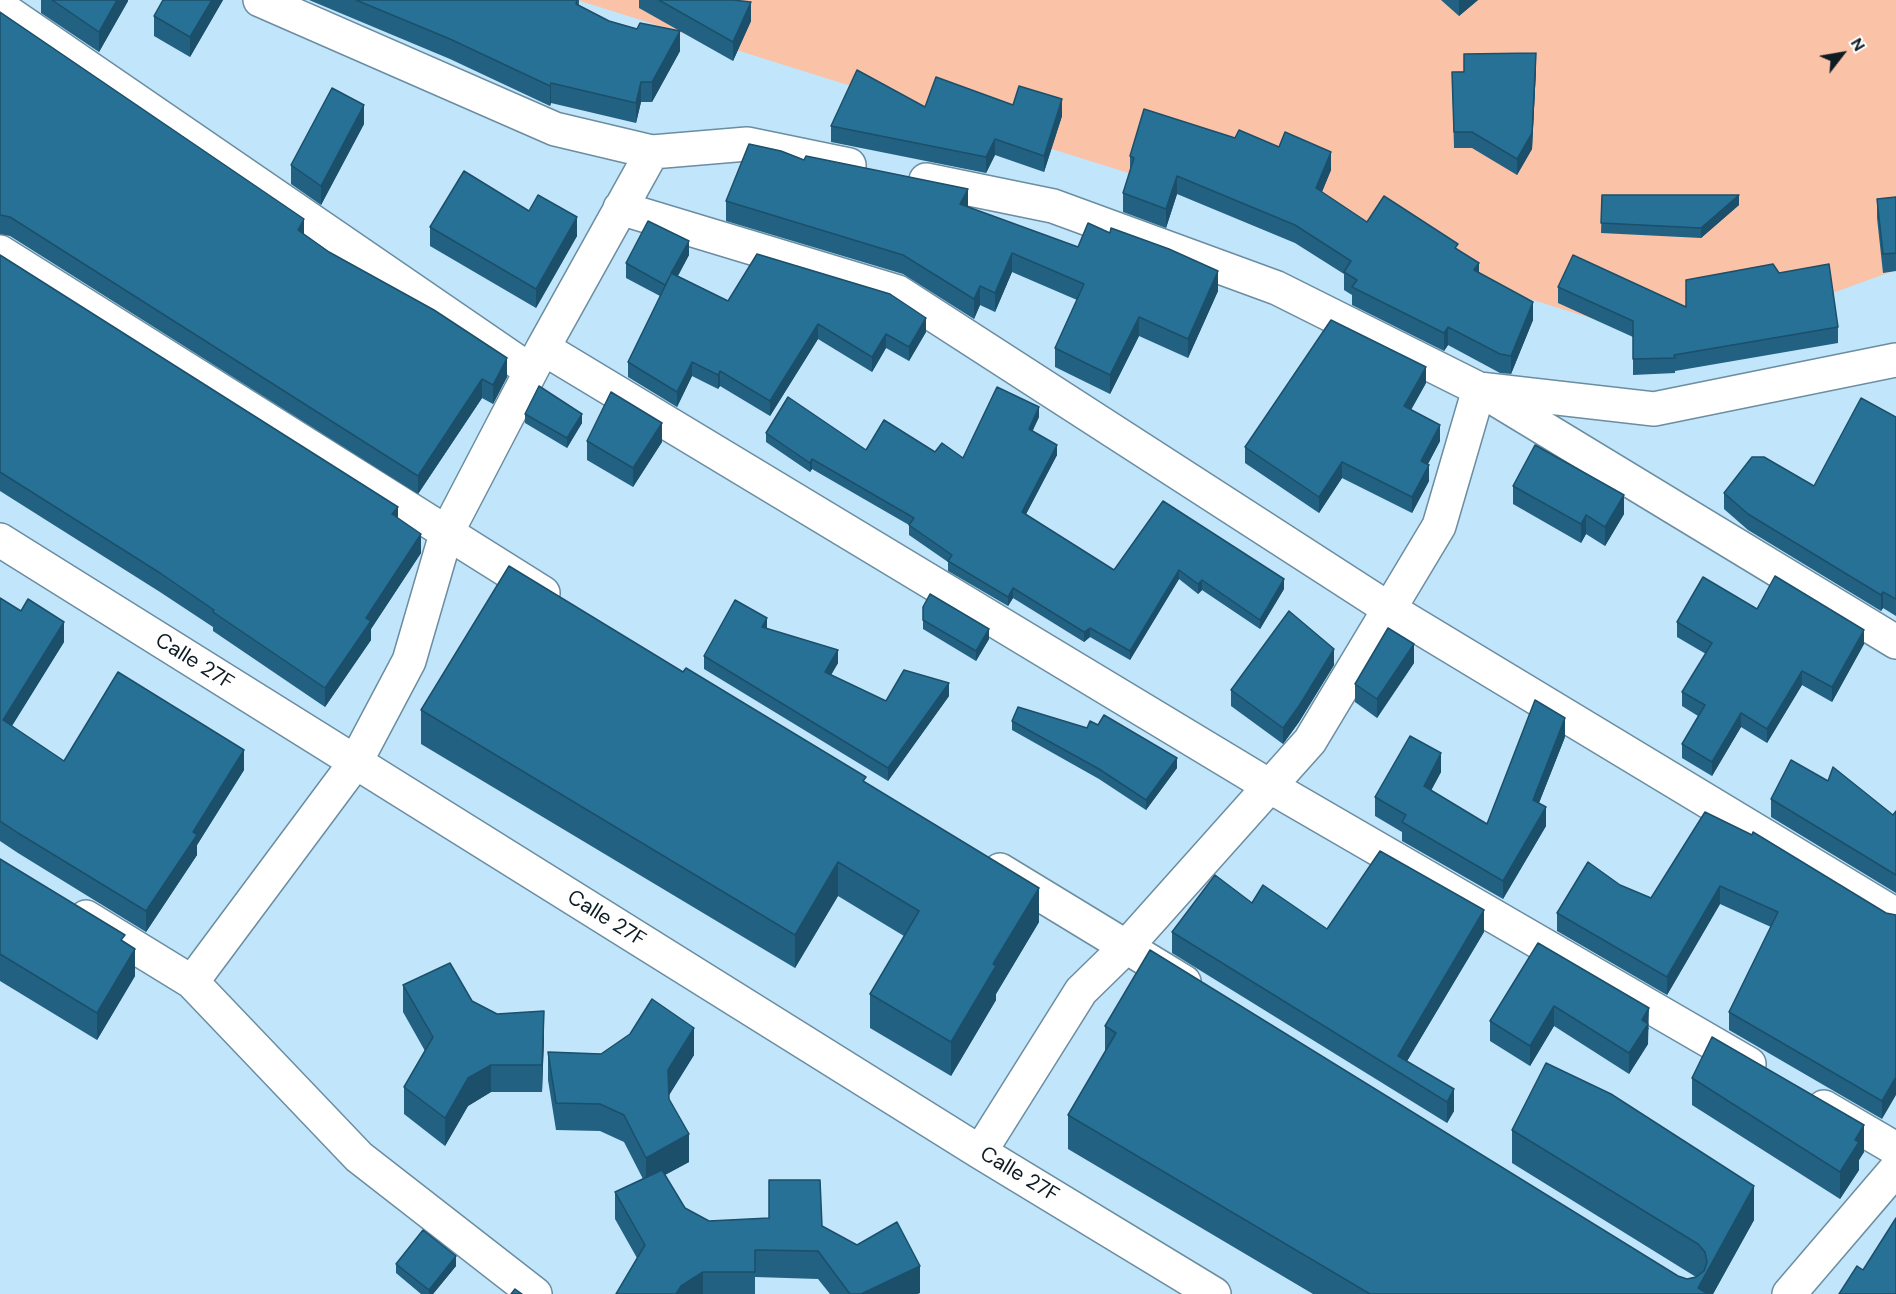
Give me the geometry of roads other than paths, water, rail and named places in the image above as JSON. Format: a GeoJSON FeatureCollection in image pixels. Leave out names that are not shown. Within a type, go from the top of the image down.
{"type":"FeatureCollection","features":[{"type":"Feature","properties":{"kind":"street"},"geometry":{"type":"LineString","coordinates":[[260,0],[555,129],[652,152],[747,144],[1053,206],[1277,288],[1479,389],[1896,642]]}},
{"type":"Feature","properties":{"kind":"street"},"geometry":{"type":"LineString","coordinates":[[0,7],[537,360],[1896,1149]]}},
{"type":"Feature","properties":{"kind":"street"},"geometry":{"type":"LineString","coordinates":[[192,982],[355,763],[410,661],[446,534],[537,360],[652,152]]}},
{"type":"Feature","properties":{"kind":"street"},"geometry":{"type":"LineString","coordinates":[[620,208],[898,292],[1389,609],[1896,915]]}},
{"type":"Feature","properties":{"kind":"street"},"geometry":{"type":"LineString","coordinates":[[0,252],[446,534],[568,608]]}},
{"type":"Feature","properties":{"kind":"street"},"geometry":{"type":"LineString","coordinates":[[1479,389],[1654,409],[1896,360]]}},
{"type":"Feature","properties":{"kind":"street"},"geometry":{"type":"LineString","coordinates":[[980,1152],[1081,991],[1126,947],[1310,741],[1439,526],[1479,389]]}},
{"type":"Feature","properties":{"kind":"street","name":"Calle 27F"},"geometry":{"type":"LineString","coordinates":[[0,540],[980,1152],[1214,1294]]}},
{"type":"Feature","properties":{"kind":"street"},"geometry":{"type":"LineString","coordinates":[[974,854],[1206,996]]}},
{"type":"Feature","properties":{"kind":"street"},"geometry":{"type":"LineString","coordinates":[[61,902],[192,982],[359,1157],[535,1294]]}},
{"type":"Feature","properties":{"kind":"street"},"geometry":{"type":"LineString","coordinates":[[1789,1294],[1896,1169]]}}]}
